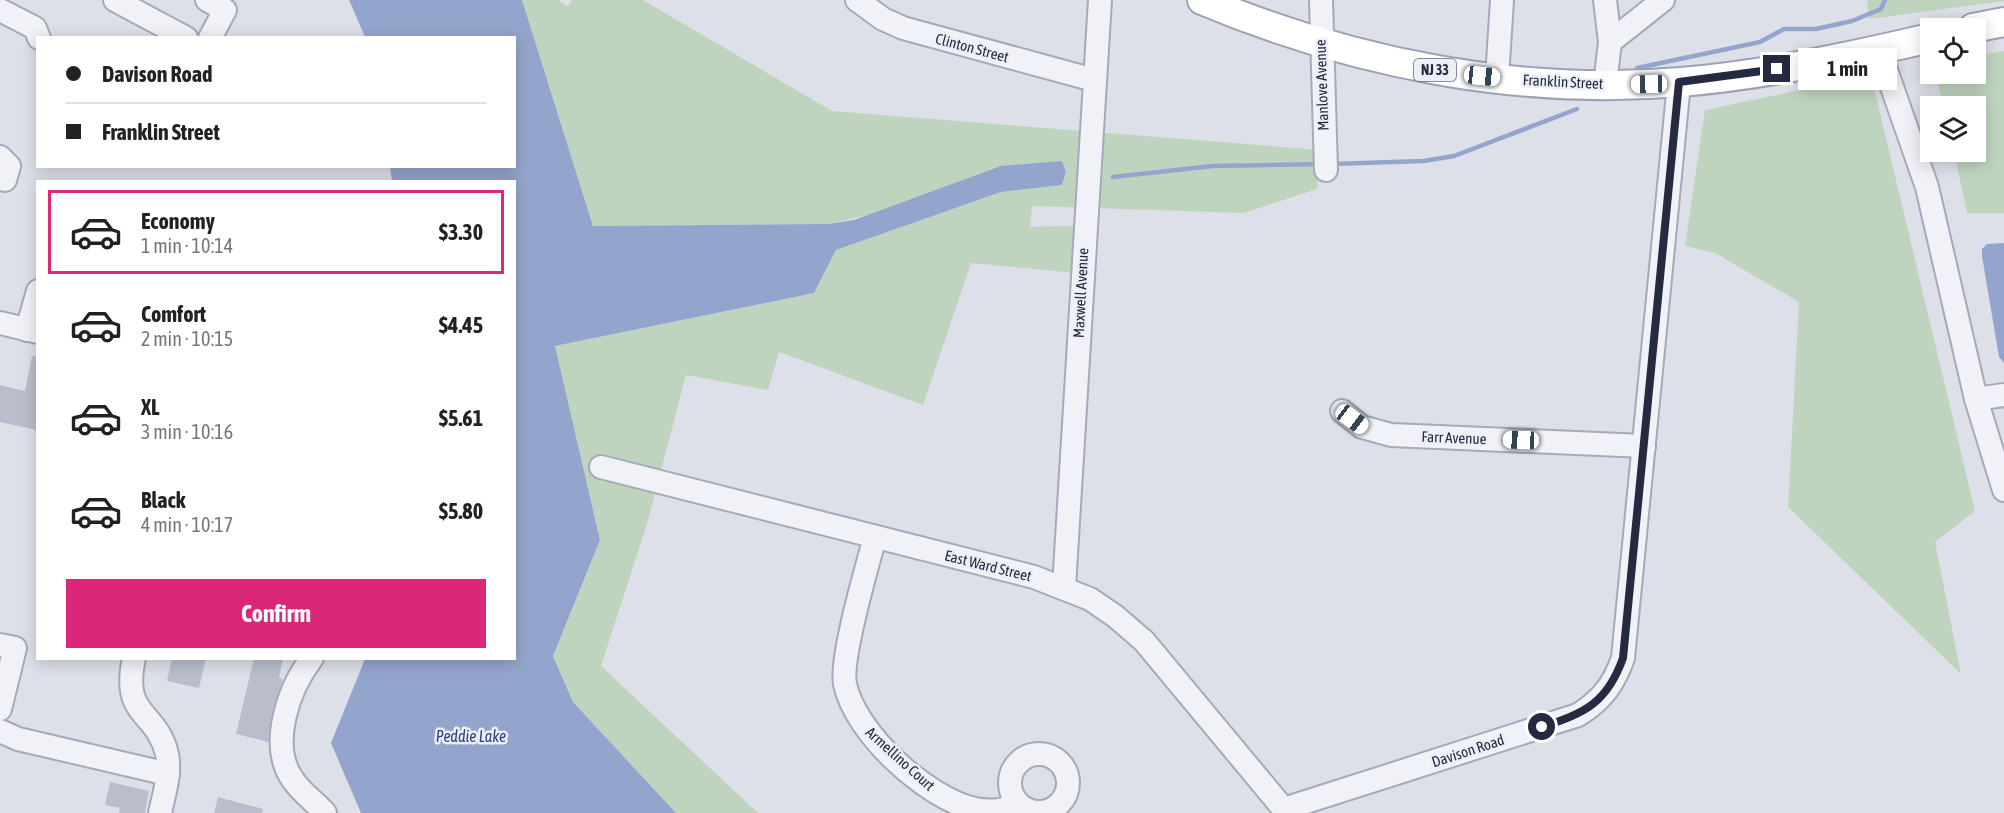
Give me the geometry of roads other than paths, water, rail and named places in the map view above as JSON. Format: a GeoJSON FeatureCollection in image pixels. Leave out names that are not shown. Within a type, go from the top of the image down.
{"type":"FeatureCollection","features":[{"type":"Feature","properties":{"kind":"main road","name":"Franklin Street"},"geometry":{"type":"LineString","coordinates":[[1202,0],[1277,30],[1320,43],[1436,70],[1497,78],[1605,84],[1679,82],[1757,73],[1920,40]]}},
{"type":"Feature","properties":{"kind":"main road"},"geometry":{"type":"LineString","coordinates":[[1986,25],[2004,22]]}},
{"type":"Feature","properties":{"kind":"street"},"geometry":{"type":"LineString","coordinates":[[115,0],[182,36]]}},
{"type":"Feature","properties":{"kind":"street"},"geometry":{"type":"LineString","coordinates":[[207,0],[225,10],[211,36]]}},
{"type":"Feature","properties":{"kind":"street","name":"Clinton Street"},"geometry":{"type":"LineString","coordinates":[[857,0],[883,19],[903,28],[1094,80]]}},
{"type":"Feature","properties":{"kind":"street","name":"Maxwell Avenue"},"geometry":{"type":"LineString","coordinates":[[1064,587],[1100,0]]}},
{"type":"Feature","properties":{"kind":"street","name":"Manlove Avenue"},"geometry":{"type":"LineString","coordinates":[[1321,0],[1320,43],[1325,162]]}},
{"type":"Feature","properties":{"kind":"street"},"geometry":{"type":"LineString","coordinates":[[1497,78],[1502,0]]}},
{"type":"Feature","properties":{"kind":"street"},"geometry":{"type":"LineString","coordinates":[[1605,0],[1610,42],[1605,84]]}},
{"type":"Feature","properties":{"kind":"street"},"geometry":{"type":"LineString","coordinates":[[1610,42],[1663,0]]}},
{"type":"Feature","properties":{"kind":"street"},"geometry":{"type":"LineString","coordinates":[[0,10],[34,28],[38,36]]}},
{"type":"Feature","properties":{"kind":"street"},"geometry":{"type":"LineString","coordinates":[[1879,50],[1932,205],[1976,399],[2004,489]]}},
{"type":"Feature","properties":{"kind":"street","name":"Davison Road"},"geometry":{"type":"LineString","coordinates":[[1285,811],[1564,720],[1594,705],[1607,692],[1623,658],[1679,82]]}},
{"type":"Feature","properties":{"kind":"street"},"geometry":{"type":"LineString","coordinates":[[0,157],[9,166],[6,180]]}},
{"type":"Feature","properties":{"kind":"street"},"geometry":{"type":"LineString","coordinates":[[0,323],[32,331],[36,304]]}},
{"type":"Feature","properties":{"kind":"street"},"geometry":{"type":"LineString","coordinates":[[1976,399],[2004,395]]}},
{"type":"Feature","properties":{"kind":"street","name":"Farr Avenue"},"geometry":{"type":"LineString","coordinates":[[1342,411],[1362,427],[1391,435],[1644,446]]}},
{"type":"Feature","properties":{"kind":"street","name":"East Ward Street"},"geometry":{"type":"LineString","coordinates":[[602,467],[1064,587],[1115,616],[1144,641],[1285,811]]}},
{"type":"Feature","properties":{"kind":"street","name":"Armellino Court"},"geometry":{"type":"LineString","coordinates":[[875,537],[846,660],[844,682],[861,724],[890,754],[934,792],[953,802],[997,812],[1019,806]]}},
{"type":"Feature","properties":{"kind":"street"},"geometry":{"type":"LineString","coordinates":[[0,645],[15,648],[0,709]]}},
{"type":"Feature","properties":{"kind":"street"},"geometry":{"type":"LineString","coordinates":[[134,660],[129,685],[131,697],[163,742],[167,755],[168,774],[160,813]]}},
{"type":"Feature","properties":{"kind":"street"},"geometry":{"type":"LineString","coordinates":[[311,660],[293,689],[283,743],[285,762],[292,779],[325,813]]}},
{"type":"Feature","properties":{"kind":"street"},"geometry":{"type":"LineString","coordinates":[[0,730],[18,738],[168,774]]}},
{"type":"Feature","properties":{"kind":"water","name":"Peddie Lake"},"geometry":{"type":"Polygon","coordinates":[[[349,0],[522,0],[593,226],[827,224],[854,220],[1001,166],[1062,161],[1066,172],[1062,185],[1001,192],[836,250],[814,293],[555,346],[600,540],[553,656],[573,702],[676,813],[361,813],[331,743],[365,660],[516,660],[516,180],[392,180],[390,168],[516,168],[516,36],[365,36],[349,0]]]}},
{"type":"Feature","properties":{"kind":"water"},"geometry":{"type":"Polygon","coordinates":[[[2004,243],[2004,363],[1999,357],[1982,249],[1987,244],[2004,243]]]}},
{"type":"Feature","properties":{"kind":"waterway"},"geometry":{"type":"LineString","coordinates":[[1637,68],[1760,42],[1784,29],[1816,29],[1852,21],[1881,9],[1885,0]]}},
{"type":"Feature","properties":{"kind":"waterway"},"geometry":{"type":"LineString","coordinates":[[1331,164],[1424,161],[1454,156],[1577,109]]}},
{"type":"Feature","properties":{"kind":"waterway"},"geometry":{"type":"LineString","coordinates":[[1113,177],[1213,166],[1320,164]]}}]}
